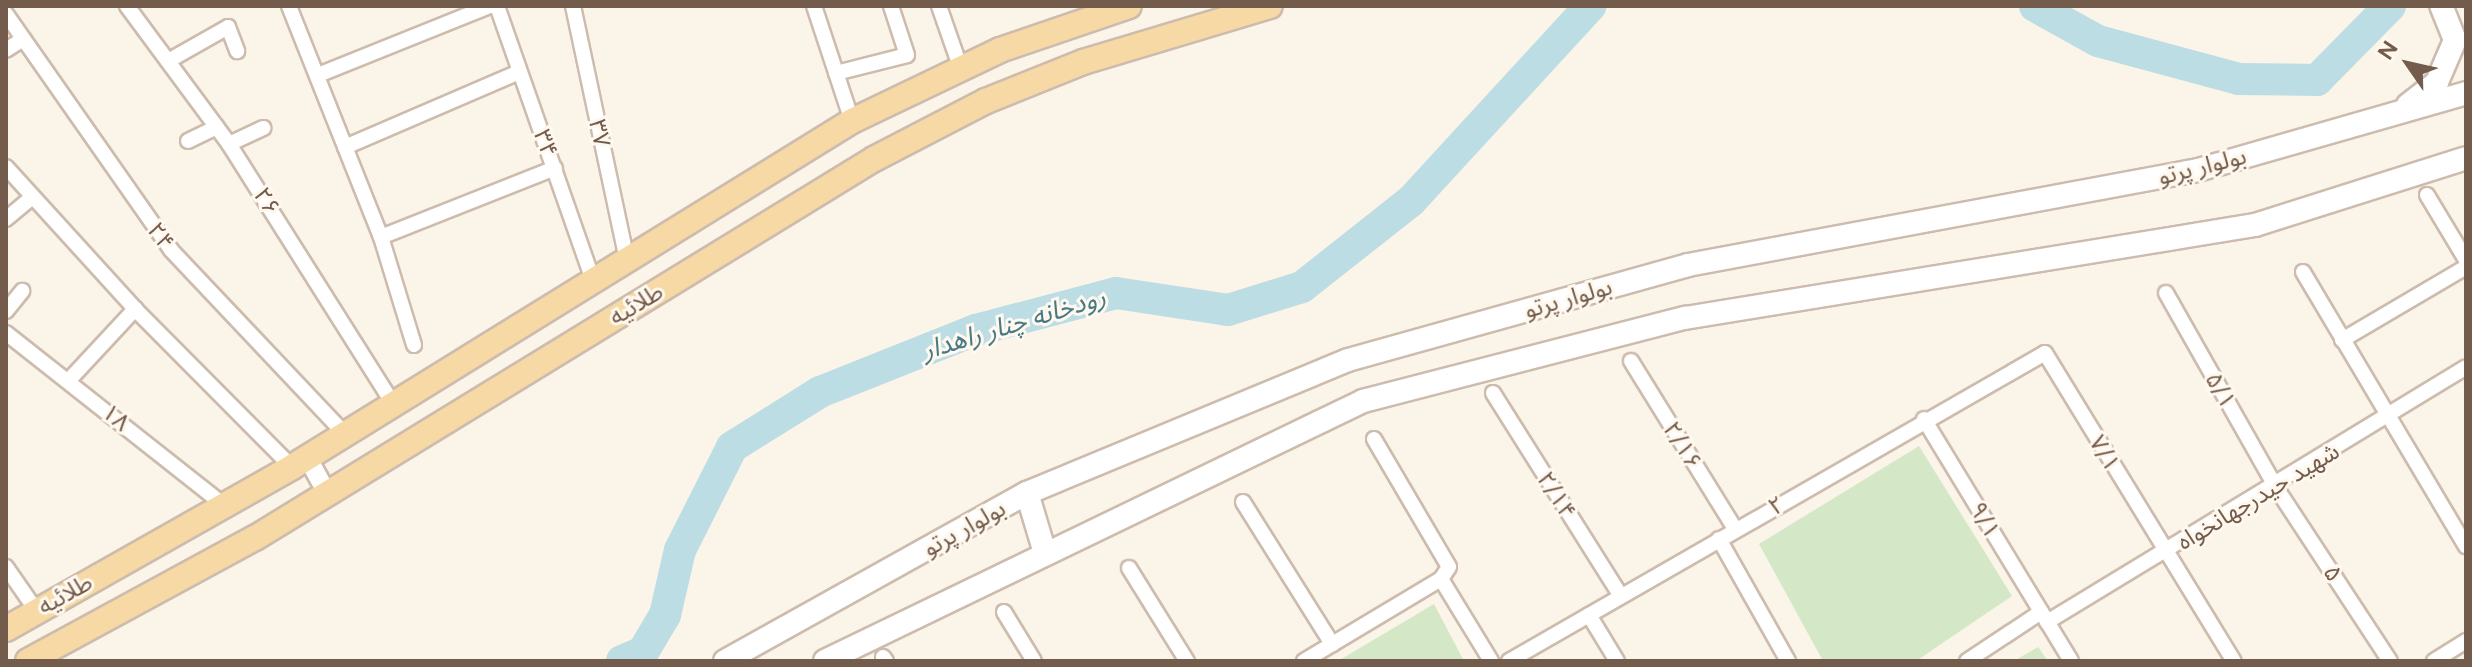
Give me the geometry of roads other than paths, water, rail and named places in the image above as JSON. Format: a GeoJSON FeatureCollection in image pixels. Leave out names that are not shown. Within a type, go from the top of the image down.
{"type":"FeatureCollection","features":[{"type":"Feature","properties":{"kind":"main road","name":"طلائیه"},"geometry":{"type":"LineString","coordinates":[[6,629],[394,405],[852,121],[961,69],[1129,6]]}},
{"type":"Feature","properties":{"kind":"main road","name":"طلائیه"},"geometry":{"type":"LineString","coordinates":[[28,661],[255,538],[874,159],[986,101],[1083,62],[1270,6]]}},
{"type":"Feature","properties":{"kind":"main road"},"geometry":{"type":"LineString","coordinates":[[2397,113],[2437,82],[2455,40],[2441,6]]}},
{"type":"Feature","properties":{"kind":"main road","name":"بولوار پرتو"},"geometry":{"type":"LineString","coordinates":[[725,661],[1027,493],[1348,360],[1688,265],[2198,170],[2466,93]]}},
{"type":"Feature","properties":{"kind":"main road","name":"بولوار پرتو"},"geometry":{"type":"LineString","coordinates":[[825,661],[1363,401],[1685,318],[2255,225],[2466,158]]}},
{"type":"Feature","properties":{"kind":"main road"},"geometry":{"type":"LineString","coordinates":[[1027,493],[1045,553]]}},
{"type":"Feature","properties":{"kind":"street","name":"۲۶"},"geometry":{"type":"LineString","coordinates":[[127,6],[229,144],[394,405]]}},
{"type":"Feature","properties":{"kind":"street"},"geometry":{"type":"LineString","coordinates":[[289,6],[381,237],[414,345]]}},
{"type":"Feature","properties":{"kind":"street"},"geometry":{"type":"LineString","coordinates":[[318,75],[490,6]]}},
{"type":"Feature","properties":{"kind":"street","name":"۳۴"},"geometry":{"type":"LineString","coordinates":[[497,6],[593,280]]}},
{"type":"Feature","properties":{"kind":"street","name":"۳۷"},"geometry":{"type":"LineString","coordinates":[[573,6],[627,259]]}},
{"type":"Feature","properties":{"kind":"street"},"geometry":{"type":"LineString","coordinates":[[814,6],[852,121]]}},
{"type":"Feature","properties":{"kind":"street"},"geometry":{"type":"LineString","coordinates":[[836,73],[907,55],[891,6]]}},
{"type":"Feature","properties":{"kind":"street"},"geometry":{"type":"LineString","coordinates":[[939,6],[961,69]]}},
{"type":"Feature","properties":{"kind":"street","name":"۲۴"},"geometry":{"type":"LineString","coordinates":[[6,14],[171,250],[345,434]]}},
{"type":"Feature","properties":{"kind":"street"},"geometry":{"type":"LineString","coordinates":[[168,61],[228,27],[237,51]]}},
{"type":"Feature","properties":{"kind":"street"},"geometry":{"type":"LineString","coordinates":[[6,50],[23,39]]}},
{"type":"Feature","properties":{"kind":"street"},"geometry":{"type":"LineString","coordinates":[[345,147],[519,72]]}},
{"type":"Feature","properties":{"kind":"street"},"geometry":{"type":"LineString","coordinates":[[188,141],[217,127]]}},
{"type":"Feature","properties":{"kind":"street"},"geometry":{"type":"LineString","coordinates":[[229,144],[264,128]]}},
{"type":"Feature","properties":{"kind":"street"},"geometry":{"type":"LineString","coordinates":[[6,167],[135,309],[299,462],[327,493]]}},
{"type":"Feature","properties":{"kind":"street"},"geometry":{"type":"LineString","coordinates":[[381,237],[555,168]]}},
{"type":"Feature","properties":{"kind":"street"},"geometry":{"type":"LineString","coordinates":[[2427,195],[2466,260]]}},
{"type":"Feature","properties":{"kind":"street"},"geometry":{"type":"LineString","coordinates":[[6,219],[31,198]]}},
{"type":"Feature","properties":{"kind":"street"},"geometry":{"type":"LineString","coordinates":[[2342,340],[2466,267]]}},
{"type":"Feature","properties":{"kind":"street"},"geometry":{"type":"LineString","coordinates":[[2303,272],[2387,419],[2466,546]]}},
{"type":"Feature","properties":{"kind":"street"},"geometry":{"type":"LineString","coordinates":[[6,311],[22,291]]}},
{"type":"Feature","properties":{"kind":"street","name":"۵/۱"},"geometry":{"type":"LineString","coordinates":[[2166,293],[2275,486]]}},
{"type":"Feature","properties":{"kind":"street"},"geometry":{"type":"LineString","coordinates":[[70,379],[135,309]]}},
{"type":"Feature","properties":{"kind":"street","name":"۱۸"},"geometry":{"type":"LineString","coordinates":[[6,333],[70,379],[224,505]]}},
{"type":"Feature","properties":{"kind":"street","name":"۲"},"geometry":{"type":"LineString","coordinates":[[1509,661],[1924,419],[2045,353]]}},
{"type":"Feature","properties":{"kind":"street","name":"۷/۱"},"geometry":{"type":"LineString","coordinates":[[2045,353],[2164,552],[2234,661]]}},
{"type":"Feature","properties":{"kind":"street","name":"۲/۱۶"},"geometry":{"type":"LineString","coordinates":[[1631,361],[1735,529]]}},
{"type":"Feature","properties":{"kind":"street","name":"شهید حیدرجهانخواه"},"geometry":{"type":"LineString","coordinates":[[1967,661],[2164,552],[2387,419],[2466,367]]}},
{"type":"Feature","properties":{"kind":"street","name":"۲/۱۴"},"geometry":{"type":"LineString","coordinates":[[1493,393],[1621,596]]}},
{"type":"Feature","properties":{"kind":"street","name":"۹/۱"},"geometry":{"type":"LineString","coordinates":[[1924,419],[2071,661]]}},
{"type":"Feature","properties":{"kind":"street"},"geometry":{"type":"LineString","coordinates":[[1304,661],[1441,579],[1449,567],[1374,439]]}},
{"type":"Feature","properties":{"kind":"street","name":"۵"},"geometry":{"type":"LineString","coordinates":[[2275,486],[2390,661]]}},
{"type":"Feature","properties":{"kind":"street"},"geometry":{"type":"LineString","coordinates":[[1243,502],[1332,644]]}},
{"type":"Feature","properties":{"kind":"street"},"geometry":{"type":"LineString","coordinates":[[1719,539],[1788,661]]}},
{"type":"Feature","properties":{"kind":"street"},"geometry":{"type":"LineString","coordinates":[[6,567],[36,610]]}},
{"type":"Feature","properties":{"kind":"street"},"geometry":{"type":"LineString","coordinates":[[1129,568],[1187,661]]}},
{"type":"Feature","properties":{"kind":"street"},"geometry":{"type":"LineString","coordinates":[[1441,579],[1491,661]]}},
{"type":"Feature","properties":{"kind":"street"},"geometry":{"type":"LineString","coordinates":[[1004,612],[1034,661]]}},
{"type":"Feature","properties":{"kind":"street"},"geometry":{"type":"LineString","coordinates":[[1589,615],[1617,661]]}},
{"type":"Feature","properties":{"kind":"street"},"geometry":{"type":"LineString","coordinates":[[2434,661],[2466,641]]}},
{"type":"Feature","properties":{"kind":"waterway","name":"رودخانه چنار راهدار"},"geometry":{"type":"LineString","coordinates":[[622,661],[643,652],[665,615],[680,550],[732,447],[820,392],[976,330],[1116,293],[1228,310],[1302,287],[1411,201],[1590,6]]}},
{"type":"Feature","properties":{"kind":"waterway","name":"رودخانه چنار راهدار"},"geometry":{"type":"LineString","coordinates":[[2035,6],[2098,41],[2239,79],[2317,80],[2390,6]]}}]}
